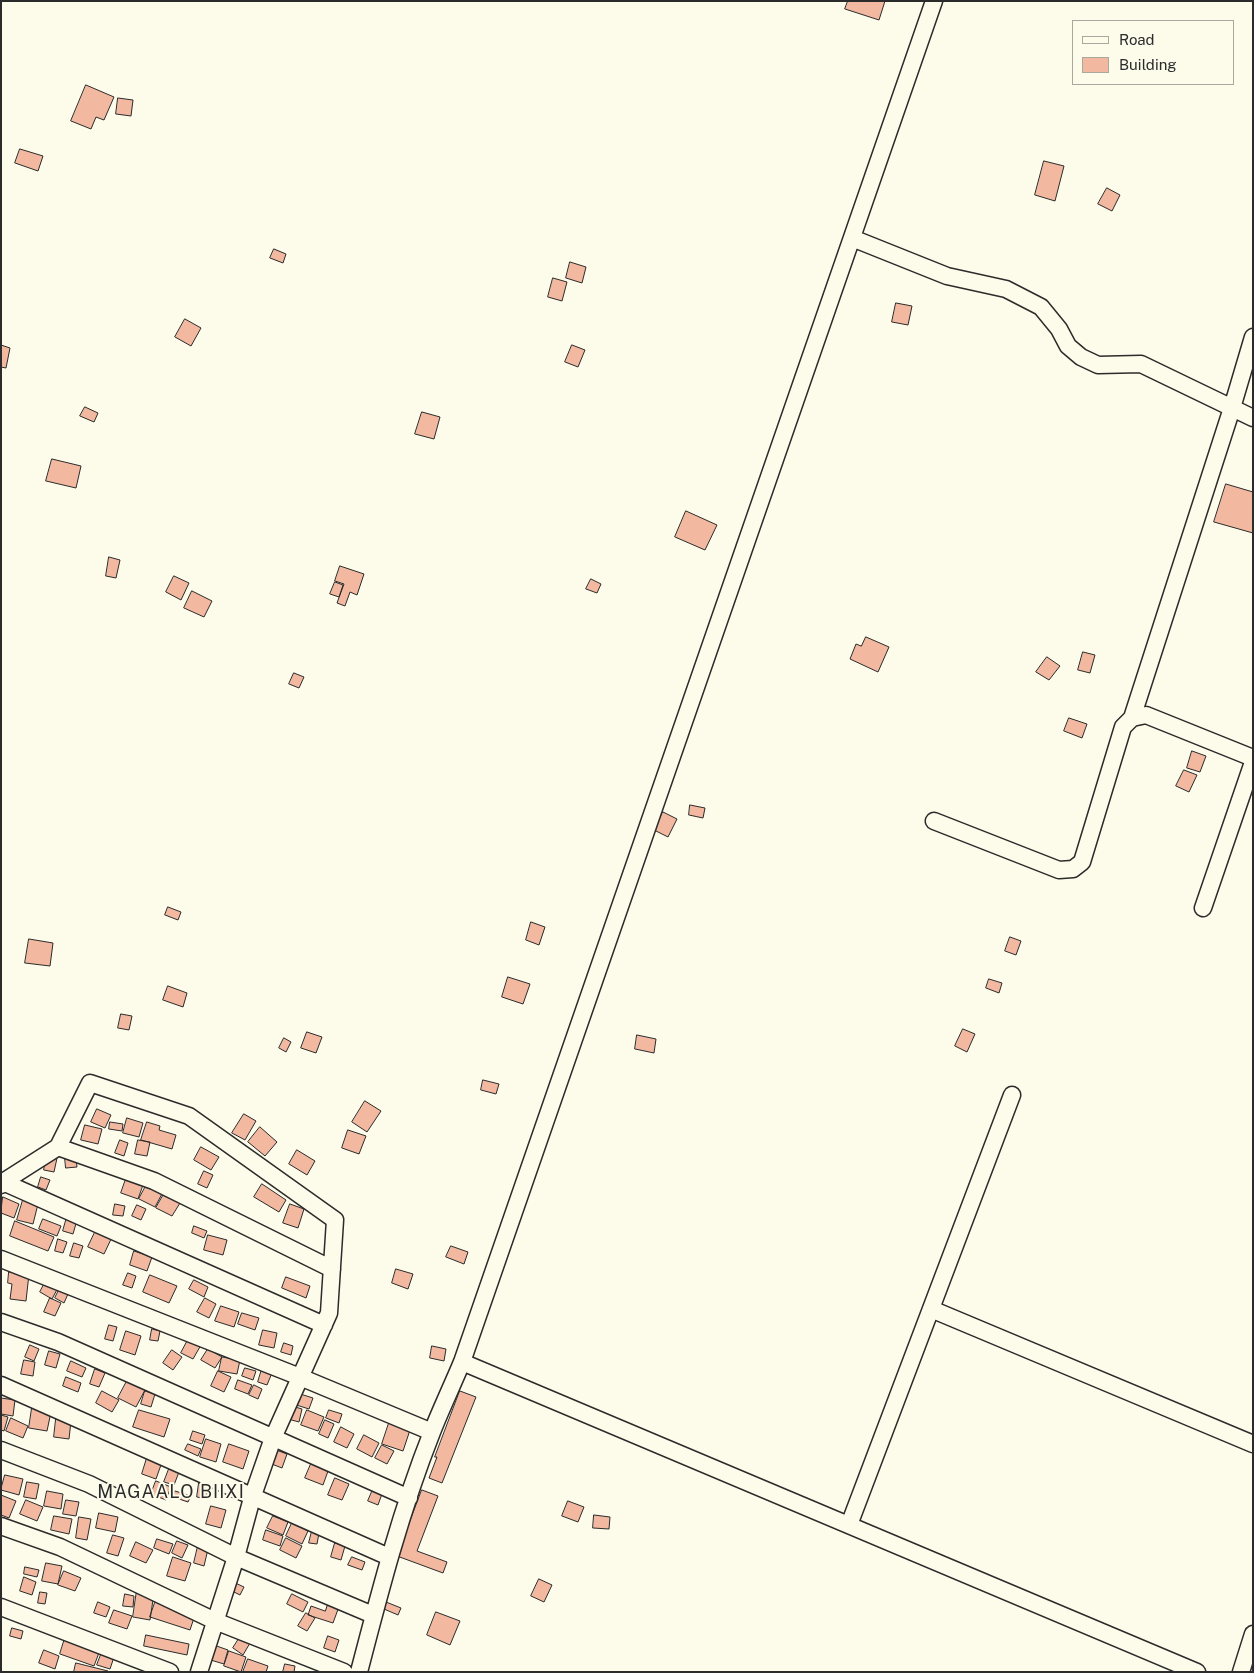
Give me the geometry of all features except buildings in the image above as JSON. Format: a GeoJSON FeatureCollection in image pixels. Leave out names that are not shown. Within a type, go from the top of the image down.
{"type":"FeatureCollection","features":[{"type":"Feature","properties":{"kind":"street"},"geometry":{"type":"LineString","coordinates":[[359,1672],[389,1558],[409,1498],[432,1432],[462,1362],[934,1]]}},
{"type":"Feature","properties":{"kind":"street"},"geometry":{"type":"LineString","coordinates":[[852,238],[947,276],[1006,289],[1041,307],[1060,329],[1068,346],[1081,357],[1098,365],[1141,364],[1253,418]]}},
{"type":"Feature","properties":{"kind":"street"},"geometry":{"type":"LineString","coordinates":[[934,821],[1060,870],[1073,869],[1082,862],[1123,727],[1132,718],[1253,337]]}},
{"type":"Feature","properties":{"kind":"street"},"geometry":{"type":"LineString","coordinates":[[1132,718],[1146,715],[1253,760],[1202,908]]}},
{"type":"Feature","properties":{"kind":"street"},"geometry":{"type":"LineString","coordinates":[[2,1184],[58,1147],[90,1083],[188,1116],[335,1220],[329,1313],[273,1438],[252,1498],[236,1557],[199,1672]]}},
{"type":"Feature","properties":{"kind":"street"},"geometry":{"type":"LineString","coordinates":[[849,1525],[1012,1095]]}},
{"type":"Feature","properties":{"kind":"street"},"geometry":{"type":"LineString","coordinates":[[58,1147],[154,1181],[332,1269]]}},
{"type":"Feature","properties":{"kind":"street"},"geometry":{"type":"LineString","coordinates":[[2,1184],[324,1325]]}},
{"type":"Feature","properties":{"kind":"street"},"geometry":{"type":"LineString","coordinates":[[1,1259],[300,1377],[432,1432]]}},
{"type":"Feature","properties":{"kind":"street"},"geometry":{"type":"LineString","coordinates":[[931,1309],[1253,1444]]}},
{"type":"Feature","properties":{"kind":"street"},"geometry":{"type":"LineString","coordinates":[[1,1322],[58,1342],[409,1498]]}},
{"type":"Feature","properties":{"kind":"street"},"geometry":{"type":"LineString","coordinates":[[462,1362],[1197,1672]]}},
{"type":"Feature","properties":{"kind":"street"},"geometry":{"type":"LineString","coordinates":[[1,1385],[389,1558]]}},
{"type":"Feature","properties":{"kind":"street"},"geometry":{"type":"LineString","coordinates":[[1,1450],[89,1484],[236,1557],[373,1615]]}},
{"type":"Feature","properties":{"kind":"street"},"geometry":{"type":"LineString","coordinates":[[1,1526],[60,1547],[216,1621],[344,1672]]}},
{"type":"Feature","properties":{"kind":"street"},"geometry":{"type":"LineString","coordinates":[[1,1607],[170,1672]]}},
{"type":"Feature","properties":{"kind":"street"},"geometry":{"type":"LineString","coordinates":[[1241,1672],[1253,1634]]}},
{"type":"Feature","properties":{"kind":"district","name":"MAGAALO BIIXI"},"geometry":{"type":"Point","coordinates":[171,1492]}}]}
